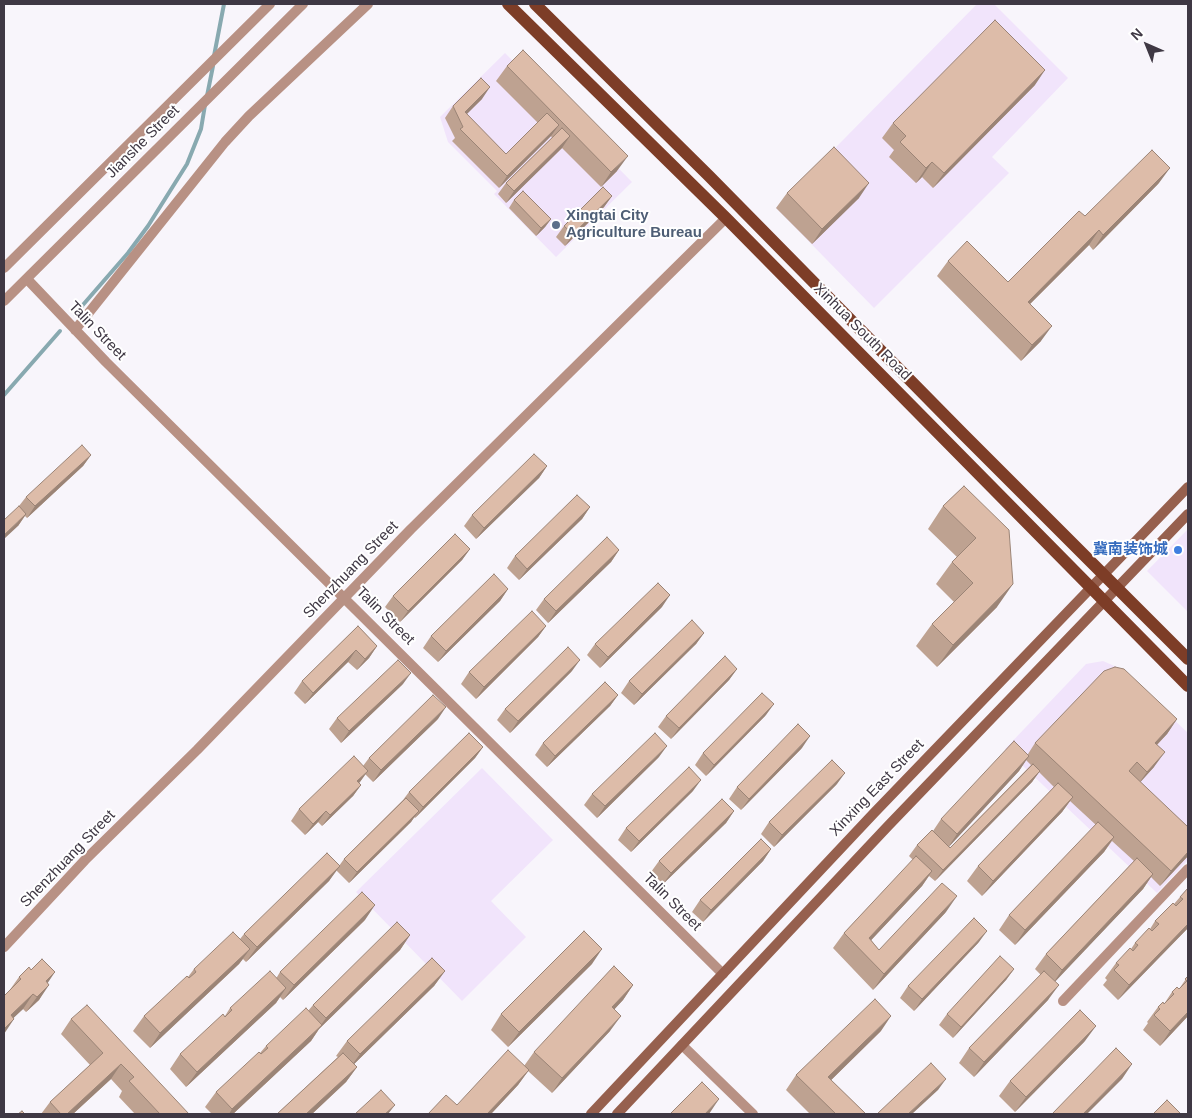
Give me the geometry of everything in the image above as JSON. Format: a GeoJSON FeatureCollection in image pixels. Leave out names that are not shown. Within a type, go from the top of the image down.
{"type":"FeatureCollection","features":[{"type":"Feature","properties":{"kind":"main road","name":"Xinhua South Road"},"geometry":{"type":"LineString","coordinates":[[508,4],[726,218],[1188,686]]}},
{"type":"Feature","properties":{"kind":"main road","name":"Xinhua South Road"},"geometry":{"type":"LineString","coordinates":[[535,4],[709,176],[1188,659]]}},
{"type":"Feature","properties":{"kind":"main road","name":"Xinxing East Street"},"geometry":{"type":"LineString","coordinates":[[591,1114],[874,813],[1188,487]]}},
{"type":"Feature","properties":{"kind":"main road"},"geometry":{"type":"LineString","coordinates":[[618,1114],[894,819],[1188,514]]}},
{"type":"Feature","properties":{"kind":"street","name":"Jianshe Street"},"geometry":{"type":"LineString","coordinates":[[4,268],[270,4]]}},
{"type":"Feature","properties":{"kind":"street","name":"Jianshe Street"},"geometry":{"type":"LineString","coordinates":[[4,301],[303,4]]}},
{"type":"Feature","properties":{"kind":"street"},"geometry":{"type":"LineString","coordinates":[[75,330],[225,142],[249,116],[368,4]]}},
{"type":"Feature","properties":{"kind":"street","name":"Shenzhuang Street"},"geometry":{"type":"LineString","coordinates":[[4,947],[85,860],[197,750],[431,510],[726,218]]}},
{"type":"Feature","properties":{"kind":"street","name":"Talin Street"},"geometry":{"type":"LineString","coordinates":[[27,279],[75,330],[723,974]]}},
{"type":"Feature","properties":{"kind":"street"},"geometry":{"type":"LineString","coordinates":[[1062,1001],[1188,869]]}},
{"type":"Feature","properties":{"kind":"street"},"geometry":{"type":"LineString","coordinates":[[682,1045],[753,1114]]}},
{"type":"Feature","properties":{"kind":"shaded area"},"geometry":{"type":"Polygon","coordinates":[[[977,4],[994,4],[1068,78],[992,157],[1009,173],[874,308],[776,208],[977,4]]]}},
{"type":"Feature","properties":{"kind":"shaded area"},"geometry":{"type":"Polygon","coordinates":[[[505,53],[632,182],[556,257],[494,194],[497,191],[448,142],[440,117],[505,53]]]}},
{"type":"Feature","properties":{"kind":"shaded area","name":"冀南装饰城"},"geometry":{"type":"Polygon","coordinates":[[[1188,529],[1188,612],[1147,571],[1188,529]]]}},
{"type":"Feature","properties":{"kind":"shaded area"},"geometry":{"type":"Polygon","coordinates":[[[1103,661],[1119,668],[1188,733],[1188,860],[1157,893],[1005,749],[1086,664],[1103,661]]]}},
{"type":"Feature","properties":{"kind":"shaded area"},"geometry":{"type":"Polygon","coordinates":[[[482,768],[553,840],[491,901],[526,937],[462,1001],[356,892],[482,768]]]}},
{"type":"Feature","properties":{"kind":"building"},"geometry":{"type":"Polygon","coordinates":[[[995,20],[1045,70],[944,173],[932,162],[926,168],[900,142],[906,136],[893,123],[995,20]]]}},
{"type":"Feature","properties":{"kind":"building"},"geometry":{"type":"Polygon","coordinates":[[[523,50],[628,156],[611,172],[507,66],[523,50]]]}},
{"type":"Feature","properties":{"kind":"building"},"geometry":{"type":"Polygon","coordinates":[[[481,78],[490,87],[465,112],[506,154],[547,113],[559,125],[507,176],[460,129],[463,127],[453,106],[481,78]]]}},
{"type":"Feature","properties":{"kind":"building"},"geometry":{"type":"Polygon","coordinates":[[[562,128],[570,136],[514,191],[506,183],[562,128]]]}},
{"type":"Feature","properties":{"kind":"building"},"geometry":{"type":"Polygon","coordinates":[[[834,147],[869,183],[822,229],[787,193],[834,147]]]}},
{"type":"Feature","properties":{"kind":"building"},"geometry":{"type":"Polygon","coordinates":[[[1152,150],[1170,168],[1103,235],[1099,230],[1028,302],[1052,326],[1032,345],[948,261],[967,241],[1008,282],[1079,211],[1085,216],[1152,150]]]}},
{"type":"Feature","properties":{"kind":"building"},"geometry":{"type":"Polygon","coordinates":[[[603,187],[612,196],[573,234],[564,226],[603,187]]]}},
{"type":"Feature","properties":{"kind":"building"},"geometry":{"type":"Polygon","coordinates":[[[523,191],[551,219],[541,228],[514,200],[523,191]]]}},
{"type":"Feature","properties":{"kind":"building"},"geometry":{"type":"Polygon","coordinates":[[[82,445],[91,455],[35,506],[26,497],[82,445]]]}},
{"type":"Feature","properties":{"kind":"building"},"geometry":{"type":"Polygon","coordinates":[[[534,454],[547,466],[484,528],[472,515],[534,454]]]}},
{"type":"Feature","properties":{"kind":"building"},"geometry":{"type":"Polygon","coordinates":[[[964,486],[1009,530],[1013,584],[953,645],[932,624],[973,583],[952,562],[976,538],[943,506],[964,486]]]}},
{"type":"Feature","properties":{"kind":"building"},"geometry":{"type":"Polygon","coordinates":[[[577,495],[590,507],[527,569],[515,556],[577,495]]]}},
{"type":"Feature","properties":{"kind":"building"},"geometry":{"type":"Polygon","coordinates":[[[19,506],[26,514],[4,535],[4,520],[19,506]]]}},
{"type":"Feature","properties":{"kind":"building"},"geometry":{"type":"Polygon","coordinates":[[[455,534],[470,549],[408,611],[393,596],[455,534]]]}},
{"type":"Feature","properties":{"kind":"building"},"geometry":{"type":"Polygon","coordinates":[[[607,537],[619,550],[556,611],[544,599],[607,537]]]}},
{"type":"Feature","properties":{"kind":"building"},"geometry":{"type":"Polygon","coordinates":[[[494,574],[508,589],[446,651],[431,636],[494,574]]]}},
{"type":"Feature","properties":{"kind":"building"},"geometry":{"type":"Polygon","coordinates":[[[658,583],[670,595],[608,657],[595,644],[658,583]]]}},
{"type":"Feature","properties":{"kind":"building"},"geometry":{"type":"Polygon","coordinates":[[[532,611],[546,626],[484,687],[469,672],[532,611]]]}},
{"type":"Feature","properties":{"kind":"building"},"geometry":{"type":"Polygon","coordinates":[[[692,620],[704,633],[642,694],[629,681],[692,620]]]}},
{"type":"Feature","properties":{"kind":"building"},"geometry":{"type":"Polygon","coordinates":[[[358,626],[377,646],[365,659],[356,650],[313,693],[302,681],[358,626]]]}},
{"type":"Feature","properties":{"kind":"building"},"geometry":{"type":"Polygon","coordinates":[[[568,647],[580,660],[518,721],[505,709],[568,647]]]}},
{"type":"Feature","properties":{"kind":"building"},"geometry":{"type":"Polygon","coordinates":[[[725,656],[737,669],[679,728],[666,716],[725,656]]]}},
{"type":"Feature","properties":{"kind":"building"},"geometry":{"type":"Polygon","coordinates":[[[398,660],[411,673],[349,731],[337,718],[398,660]]]}},
{"type":"Feature","properties":{"kind":"building"},"geometry":{"type":"Polygon","coordinates":[[[1115,667],[1124,669],[1177,719],[1155,743],[1165,752],[1147,772],[1137,762],[1129,771],[1188,827],[1188,852],[1171,871],[1035,743],[1104,671],[1115,667]]]}},
{"type":"Feature","properties":{"kind":"building"},"geometry":{"type":"Polygon","coordinates":[[[605,682],[618,695],[555,756],[543,743],[605,682]]]}},
{"type":"Feature","properties":{"kind":"building"},"geometry":{"type":"Polygon","coordinates":[[[762,693],[774,704],[714,765],[703,753],[762,693]]]}},
{"type":"Feature","properties":{"kind":"building"},"geometry":{"type":"Polygon","coordinates":[[[433,695],[446,707],[381,770],[369,758],[433,695]]]}},
{"type":"Feature","properties":{"kind":"building"},"geometry":{"type":"Polygon","coordinates":[[[798,724],[810,736],[749,799],[737,787],[798,724]]]}},
{"type":"Feature","properties":{"kind":"building"},"geometry":{"type":"Polygon","coordinates":[[[469,733],[483,747],[423,807],[409,792],[469,733]]]}},
{"type":"Feature","properties":{"kind":"building"},"geometry":{"type":"Polygon","coordinates":[[[655,733],[667,746],[605,806],[592,794],[655,733]]]}},
{"type":"Feature","properties":{"kind":"building"},"geometry":{"type":"Polygon","coordinates":[[[1014,741],[1029,756],[957,834],[941,819],[1014,741]]]}},
{"type":"Feature","properties":{"kind":"building"},"geometry":{"type":"Polygon","coordinates":[[[354,756],[368,771],[357,781],[361,785],[330,815],[326,811],[313,824],[299,809],[354,756]]]}},
{"type":"Feature","properties":{"kind":"building"},"geometry":{"type":"Polygon","coordinates":[[[832,760],[845,773],[782,835],[769,822],[832,760]]]}},
{"type":"Feature","properties":{"kind":"building"},"geometry":{"type":"Polygon","coordinates":[[[1033,764],[1040,771],[943,870],[917,845],[932,830],[950,848],[1033,764]]]}},
{"type":"Feature","properties":{"kind":"building"},"geometry":{"type":"Polygon","coordinates":[[[689,767],[701,780],[639,841],[626,828],[689,767]]]}},
{"type":"Feature","properties":{"kind":"building"},"geometry":{"type":"Polygon","coordinates":[[[1058,783],[1073,797],[993,881],[978,866],[1058,783]]]}},
{"type":"Feature","properties":{"kind":"building"},"geometry":{"type":"Polygon","coordinates":[[[406,798],[419,811],[357,872],[344,859],[406,798]]]}},
{"type":"Feature","properties":{"kind":"building"},"geometry":{"type":"Polygon","coordinates":[[[722,799],[734,811],[671,873],[659,861],[722,799]]]}},
{"type":"Feature","properties":{"kind":"building"},"geometry":{"type":"Polygon","coordinates":[[[1098,822],[1114,837],[1025,930],[1009,915],[1098,822]]]}},
{"type":"Feature","properties":{"kind":"building"},"geometry":{"type":"Polygon","coordinates":[[[761,839],[771,849],[711,910],[700,900],[761,839]]]}},
{"type":"Feature","properties":{"kind":"building"},"geometry":{"type":"Polygon","coordinates":[[[327,853],[340,866],[257,947],[244,934],[327,853]]]}},
{"type":"Feature","properties":{"kind":"building"},"geometry":{"type":"Polygon","coordinates":[[[916,856],[932,871],[869,938],[879,950],[942,883],[957,896],[884,974],[844,933],[916,856]]]}},
{"type":"Feature","properties":{"kind":"building"},"geometry":{"type":"Polygon","coordinates":[[[1137,858],[1153,874],[1062,970],[1046,954],[1137,858]]]}},
{"type":"Feature","properties":{"kind":"building"},"geometry":{"type":"Polygon","coordinates":[[[1188,888],[1188,924],[1129,985],[1114,970],[1119,965],[1116,963],[1130,948],[1133,951],[1138,945],[1135,943],[1149,928],[1152,931],[1159,924],[1155,921],[1173,903],[1176,906],[1183,899],[1180,897],[1188,888]]]}},
{"type":"Feature","properties":{"kind":"building"},"geometry":{"type":"Polygon","coordinates":[[[362,892],[375,905],[294,985],[280,972],[362,892]]]}},
{"type":"Feature","properties":{"kind":"building"},"geometry":{"type":"Polygon","coordinates":[[[974,918],[987,931],[922,999],[908,986],[974,918]]]}},
{"type":"Feature","properties":{"kind":"building"},"geometry":{"type":"Polygon","coordinates":[[[397,922],[410,935],[326,1018],[313,1005],[397,922]]]}},
{"type":"Feature","properties":{"kind":"building"},"geometry":{"type":"Polygon","coordinates":[[[584,931],[602,949],[519,1032],[501,1014],[584,931]]]}},
{"type":"Feature","properties":{"kind":"building"},"geometry":{"type":"Polygon","coordinates":[[[233,932],[250,949],[160,1033],[144,1016],[187,976],[189,978],[196,972],[194,969],[233,932]]]}},
{"type":"Feature","properties":{"kind":"building"},"geometry":{"type":"Polygon","coordinates":[[[1000,956],[1014,969],[961,1027],[947,1014],[1000,956]]]}},
{"type":"Feature","properties":{"kind":"building"},"geometry":{"type":"Polygon","coordinates":[[[432,958],[445,971],[360,1054],[347,1041],[432,958]]]}},
{"type":"Feature","properties":{"kind":"building"},"geometry":{"type":"Polygon","coordinates":[[[42,959],[55,972],[46,981],[49,985],[37,997],[33,994],[11,1015],[14,1019],[4,1029],[4,996],[21,979],[19,977],[29,967],[31,970],[42,959]]]}},
{"type":"Feature","properties":{"kind":"building"},"geometry":{"type":"Polygon","coordinates":[[[614,966],[633,985],[612,1007],[621,1016],[562,1078],[534,1052],[614,966]]]}},
{"type":"Feature","properties":{"kind":"building"},"geometry":{"type":"Polygon","coordinates":[[[270,971],[286,988],[197,1072],[180,1054],[223,1014],[225,1017],[232,1010],[230,1008],[270,971]]]}},
{"type":"Feature","properties":{"kind":"building"},"geometry":{"type":"Polygon","coordinates":[[[1044,971],[1059,985],[984,1062],[969,1048],[1044,971]]]}},
{"type":"Feature","properties":{"kind":"building"},"geometry":{"type":"Polygon","coordinates":[[[1188,976],[1188,1012],[1170,1031],[1154,1015],[1160,1009],[1158,1007],[1174,994],[1172,992],[1177,987],[1179,989],[1187,981],[1185,979],[1188,976]]]}},
{"type":"Feature","properties":{"kind":"building"},"geometry":{"type":"Polygon","coordinates":[[[875,999],[891,1016],[828,1077],[866,1114],[836,1114],[796,1075],[875,999]]]}},
{"type":"Feature","properties":{"kind":"building"},"geometry":{"type":"Polygon","coordinates":[[[87,1005],[189,1114],[160,1114],[129,1081],[134,1077],[121,1064],[67,1114],[61,1114],[50,1102],[103,1053],[71,1019],[87,1005]]]}},
{"type":"Feature","properties":{"kind":"building"},"geometry":{"type":"Polygon","coordinates":[[[306,1008],[322,1025],[232,1109],[216,1092],[259,1052],[261,1054],[268,1048],[266,1046],[306,1008]]]}},
{"type":"Feature","properties":{"kind":"building"},"geometry":{"type":"Polygon","coordinates":[[[1080,1010],[1096,1026],[1026,1097],[1010,1081],[1080,1010]]]}},
{"type":"Feature","properties":{"kind":"building"},"geometry":{"type":"Polygon","coordinates":[[[1116,1048],[1132,1064],[1083,1114],[1052,1114],[1116,1048]]]}},
{"type":"Feature","properties":{"kind":"building"},"geometry":{"type":"Polygon","coordinates":[[[508,1050],[529,1070],[487,1114],[428,1114],[446,1095],[457,1105],[508,1050]]]}},
{"type":"Feature","properties":{"kind":"building"},"geometry":{"type":"Polygon","coordinates":[[[343,1053],[357,1067],[306,1114],[277,1114],[343,1053]]]}},
{"type":"Feature","properties":{"kind":"building"},"geometry":{"type":"Polygon","coordinates":[[[931,1063],[946,1079],[908,1114],[877,1114],[931,1063]]]}},
{"type":"Feature","properties":{"kind":"building"},"geometry":{"type":"Polygon","coordinates":[[[702,1082],[719,1099],[705,1114],[670,1114],[702,1082]]]}},
{"type":"Feature","properties":{"kind":"building"},"geometry":{"type":"Polygon","coordinates":[[[381,1090],[395,1105],[385,1114],[355,1114],[381,1090]]]}},
{"type":"Feature","properties":{"kind":"building"},"geometry":{"type":"Polygon","coordinates":[[[1167,1100],[1181,1114],[1153,1114],[1167,1100]]]}},
{"type":"Feature","properties":{"kind":"waterway"},"geometry":{"type":"LineString","coordinates":[[214,56],[224,4]]}},
{"type":"Feature","properties":{"kind":"waterway"},"geometry":{"type":"LineString","coordinates":[[207,96],[213,66]]}},
{"type":"Feature","properties":{"kind":"waterway"},"geometry":{"type":"LineString","coordinates":[[75,314],[128,253],[148,226],[187,164],[201,129],[205,105]]}},
{"type":"Feature","properties":{"kind":"waterway"},"geometry":{"type":"LineString","coordinates":[[4,395],[60,331]]}},
{"type":"Feature","properties":{"kind":"place","name":"Xingtai City Agriculture Bureau"},"geometry":{"type":"Point","coordinates":[556,225]}},
{"type":"Feature","properties":{"kind":"place","name":"冀南装饰城"},"geometry":{"type":"Point","coordinates":[1178,550]}}]}
